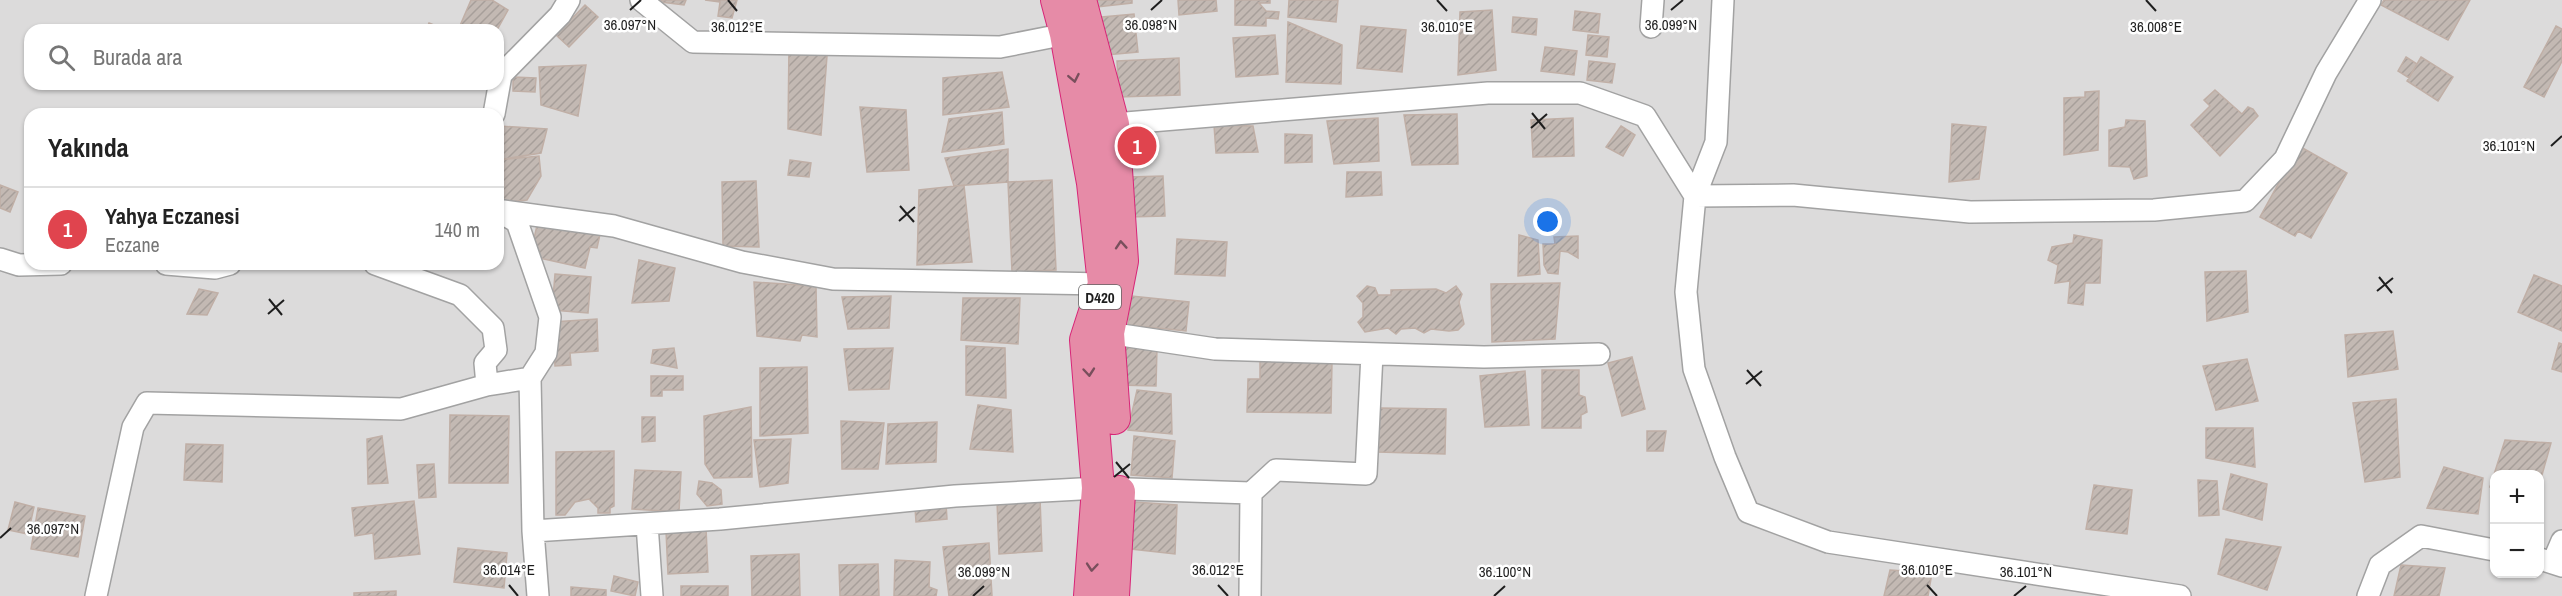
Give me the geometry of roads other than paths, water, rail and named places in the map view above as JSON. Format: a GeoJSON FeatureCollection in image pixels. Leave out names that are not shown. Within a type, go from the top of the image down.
{"type":"FeatureCollection","features":[{"type":"Feature","properties":{"kind":"highway","name":"D420"},"geometry":{"type":"LineString","coordinates":[[1057,0],[1066,34],[1098,125],[1093,183],[1104,284],[1097,337],[1109,489],[1113,596]]}},
{"type":"Feature","properties":{"kind":"highway","name":"D420"},"geometry":{"type":"LineString","coordinates":[[1080,0],[1098,125],[1122,261],[1097,337]]}},
{"type":"Feature","properties":{"kind":"highway","name":"D420"},"geometry":{"type":"LineString","coordinates":[[1090,596],[1109,489]]}},
{"type":"Feature","properties":{"kind":"street"},"geometry":{"type":"LineString","coordinates":[[504,72],[560,15],[569,0]]}},
{"type":"Feature","properties":{"kind":"street"},"geometry":{"type":"LineString","coordinates":[[641,0],[693,42],[1000,47],[1066,34]]}},
{"type":"Feature","properties":{"kind":"street"},"geometry":{"type":"LineString","coordinates":[[1651,27],[1653,0]]}},
{"type":"Feature","properties":{"kind":"street"},"geometry":{"type":"LineString","coordinates":[[1723,0],[1716,142],[1695,196],[1686,292],[1694,369],[1725,457],[1748,512],[1828,542],[2180,596]]}},
{"type":"Feature","properties":{"kind":"street"},"geometry":{"type":"LineString","coordinates":[[1695,196],[1793,195],[1970,212],[2154,210],[2245,201],[2285,159],[2326,73],[2370,0]]}},
{"type":"Feature","properties":{"kind":"street"},"geometry":{"type":"LineString","coordinates":[[495,108],[498,90]]}},
{"type":"Feature","properties":{"kind":"street"},"geometry":{"type":"LineString","coordinates":[[1098,125],[1488,93],[1580,93],[1645,116],[1695,196]]}},
{"type":"Feature","properties":{"kind":"street"},"geometry":{"type":"LineString","coordinates":[[504,212],[614,226],[742,262],[833,279],[1104,284]]}},
{"type":"Feature","properties":{"kind":"street"},"geometry":{"type":"LineString","coordinates":[[504,214],[517,222],[550,317],[546,353],[530,378],[533,531],[538,596]]}},
{"type":"Feature","properties":{"kind":"street"},"geometry":{"type":"LineString","coordinates":[[0,259],[24,265]]}},
{"type":"Feature","properties":{"kind":"street"},"geometry":{"type":"LineString","coordinates":[[391,270],[459,295],[493,328],[496,350],[485,363],[486,385]]}},
{"type":"Feature","properties":{"kind":"street"},"geometry":{"type":"LineString","coordinates":[[1097,337],[1215,349],[1484,357],[1599,354]]}},
{"type":"Feature","properties":{"kind":"street"},"geometry":{"type":"LineString","coordinates":[[533,531],[720,519],[956,496],[1109,489],[1251,493],[1276,470],[1366,474],[1372,354]]}},
{"type":"Feature","properties":{"kind":"street"},"geometry":{"type":"LineString","coordinates":[[96,596],[133,427],[147,403],[401,409],[486,385],[530,378]]}},
{"type":"Feature","properties":{"kind":"street"},"geometry":{"type":"LineString","coordinates":[[1250,596],[1251,493]]}},
{"type":"Feature","properties":{"kind":"street"},"geometry":{"type":"LineString","coordinates":[[647,524],[652,596]]}},
{"type":"Feature","properties":{"kind":"street"},"geometry":{"type":"LineString","coordinates":[[2368,596],[2380,565],[2421,536],[2490,549]]}},
{"type":"Feature","properties":{"kind":"street"},"geometry":{"type":"LineString","coordinates":[[2552,562],[2562,541]]}},
{"type":"Feature","properties":{"kind":"place","name":"Yahya Eczanesi"},"geometry":{"type":"Point","coordinates":[1137,146]}}]}
